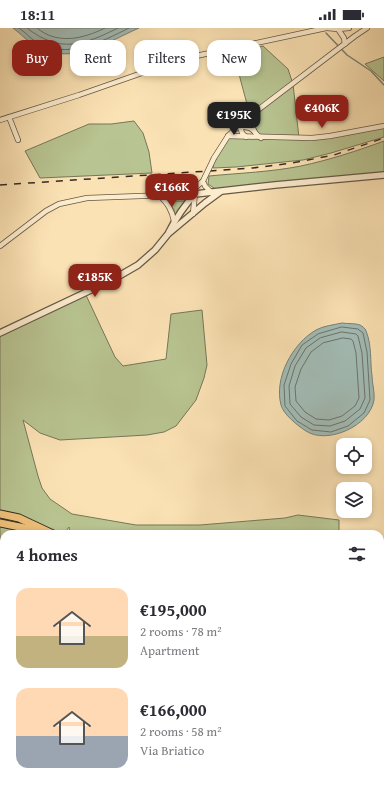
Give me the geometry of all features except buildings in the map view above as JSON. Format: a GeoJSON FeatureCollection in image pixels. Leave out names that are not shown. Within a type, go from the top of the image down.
{"type":"FeatureCollection","features":[{"type":"Feature","properties":{"kind":"main road"},"geometry":{"type":"LineString","coordinates":[[0,514],[19,518],[45,530]]}},
{"type":"Feature","properties":{"kind":"main road"},"geometry":{"type":"LineString","coordinates":[[0,523],[34,530]]}},
{"type":"Feature","properties":{"kind":"street"},"geometry":{"type":"LineString","coordinates":[[0,120],[79,95],[182,59],[326,28],[340,31],[348,36],[354,36]]}},
{"type":"Feature","properties":{"kind":"street"},"geometry":{"type":"LineString","coordinates":[[340,31],[349,28],[352,30],[354,36]]}},
{"type":"Feature","properties":{"kind":"street"},"geometry":{"type":"LineString","coordinates":[[184,195],[203,181],[214,158],[228,136],[253,114],[354,36],[368,28]]}},
{"type":"Feature","properties":{"kind":"street"},"geometry":{"type":"LineString","coordinates":[[340,31],[344,44]]}},
{"type":"Feature","properties":{"kind":"street"},"geometry":{"type":"LineString","coordinates":[[253,114],[251,124],[255,134],[261,138]]}},
{"type":"Feature","properties":{"kind":"street"},"geometry":{"type":"LineString","coordinates":[[9,117],[18,140]]}},
{"type":"Feature","properties":{"kind":"street"},"geometry":{"type":"LineString","coordinates":[[240,126],[250,128],[254,131]]}},
{"type":"Feature","properties":{"kind":"street"},"geometry":{"type":"LineString","coordinates":[[240,126],[242,134],[246,137]]}},
{"type":"Feature","properties":{"kind":"street"},"geometry":{"type":"LineString","coordinates":[[228,136],[261,138],[312,138],[384,126]]}},
{"type":"Feature","properties":{"kind":"street"},"geometry":{"type":"LineString","coordinates":[[0,246],[46,211],[59,204],[87,198],[184,195],[384,175]]}},
{"type":"Feature","properties":{"kind":"street"},"geometry":{"type":"LineString","coordinates":[[203,181],[205,186],[212,192]]}},
{"type":"Feature","properties":{"kind":"street"},"geometry":{"type":"LineString","coordinates":[[168,234],[174,221],[184,206],[205,186]]}},
{"type":"Feature","properties":{"kind":"street"},"geometry":{"type":"LineString","coordinates":[[193,214],[196,187]]}},
{"type":"Feature","properties":{"kind":"street"},"geometry":{"type":"LineString","coordinates":[[0,333],[112,280],[138,265],[155,250],[168,234],[220,192]]}},
{"type":"Feature","properties":{"kind":"street"},"geometry":{"type":"LineString","coordinates":[[160,196],[168,204],[174,221]]}},
{"type":"Feature","properties":{"kind":"green space"},"geometry":{"type":"Polygon","coordinates":[[[261,46],[263,46],[288,69],[293,84],[299,138],[312,138],[384,126],[384,137],[303,160],[213,168],[214,158],[228,136],[246,137],[255,134],[240,76],[261,76],[261,46]]]}},
{"type":"Feature","properties":{"kind":"green space"},"geometry":{"type":"Polygon","coordinates":[[[384,57],[384,81],[365,64],[384,57]]]}},
{"type":"Feature","properties":{"kind":"green space"},"geometry":{"type":"Polygon","coordinates":[[[134,121],[143,133],[149,152],[152,173],[40,178],[25,151],[89,124],[111,124],[134,121]]]}},
{"type":"Feature","properties":{"kind":"green space"},"geometry":{"type":"Polygon","coordinates":[[[384,141],[384,175],[220,192],[208,184],[209,176],[267,171],[301,166],[343,155],[384,141]]]}},
{"type":"Feature","properties":{"kind":"green space"},"geometry":{"type":"Polygon","coordinates":[[[168,201],[185,201],[175,216],[174,210],[168,201]]]}},
{"type":"Feature","properties":{"kind":"green space"},"geometry":{"type":"Polygon","coordinates":[[[85,293],[115,357],[123,366],[166,359],[171,314],[202,310],[207,365],[196,400],[176,426],[164,432],[147,435],[60,440],[40,433],[23,420],[42,488],[50,499],[72,514],[136,525],[200,525],[285,518],[298,515],[339,520],[339,530],[69,530],[69,527],[67,530],[45,530],[19,518],[0,520],[0,333],[85,293]]]}},
{"type":"Feature","properties":{"kind":"green space"},"geometry":{"type":"Polygon","coordinates":[[[0,523],[36,530],[0,530],[0,523]]]}},
{"type":"Feature","properties":{"kind":"water"},"geometry":{"type":"Polygon","coordinates":[[[13,28],[139,28],[114,40],[70,40],[70,53],[62,54],[62,40],[28,40],[13,28]]]}},
{"type":"Feature","properties":{"kind":"water"},"geometry":{"type":"Polygon","coordinates":[[[342,323],[358,324],[366,330],[370,348],[374,400],[371,409],[365,418],[356,425],[336,434],[325,436],[315,435],[306,431],[295,423],[282,408],[280,384],[287,363],[299,344],[307,336],[316,330],[342,323]]]}},
{"type":"Feature","properties":{"kind":"waterway"},"geometry":{"type":"LineString","coordinates":[[326,33],[347,55],[371,71],[384,85]]}},
{"type":"Feature","properties":{"kind":"railway"},"geometry":{"type":"LineString","coordinates":[[0,185],[253,168],[292,163],[334,155],[384,138]]}}]}
